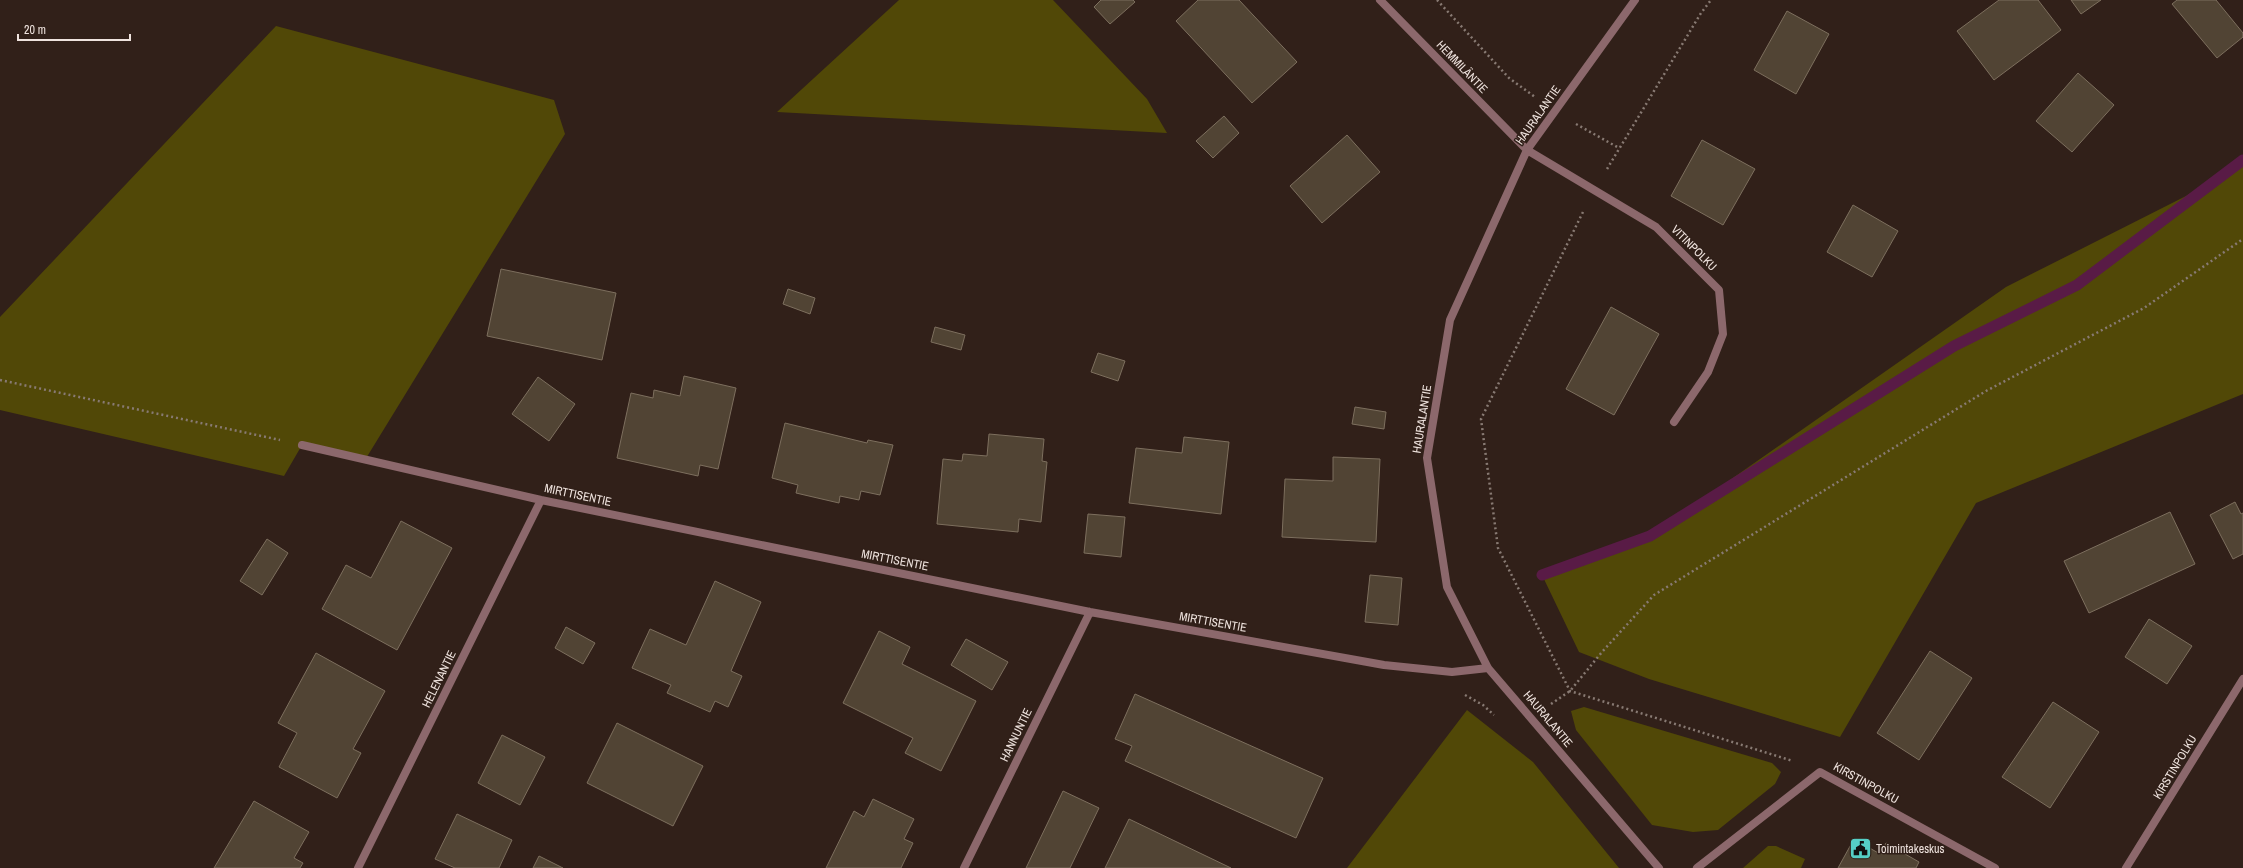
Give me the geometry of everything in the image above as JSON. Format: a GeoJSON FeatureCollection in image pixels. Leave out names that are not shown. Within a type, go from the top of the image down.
{"type":"FeatureCollection","features":[{"type":"Feature","properties":{"kind":"street","name":"HEMMILÄNTIE"},"geometry":{"type":"LineString","coordinates":[[1380,0],[1527,150]]}},
{"type":"Feature","properties":{"kind":"street","name":"HAURALANTIE"},"geometry":{"type":"LineString","coordinates":[[1635,0],[1527,150],[1450,320],[1427,458],[1447,587],[1488,668],[1659,868]]}},
{"type":"Feature","properties":{"kind":"street","name":"VITINPOLKU"},"geometry":{"type":"LineString","coordinates":[[1527,150],[1595,189],[1656,227],[1719,290],[1722,334],[1708,372],[1674,422]]}},
{"type":"Feature","properties":{"kind":"street","name":"MIRTTISENTIE"},"geometry":{"type":"LineString","coordinates":[[302,445],[541,500],[1090,612],[1384,665],[1452,672],[1488,668]]}},
{"type":"Feature","properties":{"kind":"street","name":"HELENANTIE"},"geometry":{"type":"LineString","coordinates":[[358,868],[541,500]]}},
{"type":"Feature","properties":{"kind":"street","name":"HANNUNTIE"},"geometry":{"type":"LineString","coordinates":[[964,868],[1090,612]]}},
{"type":"Feature","properties":{"kind":"street","name":"KIRSTINPOLKU"},"geometry":{"type":"LineString","coordinates":[[2126,868],[2243,679]]}},
{"type":"Feature","properties":{"kind":"street","name":"KIRSTINPOLKU"},"geometry":{"type":"LineString","coordinates":[[1697,868],[1820,772],[1995,868]]}},
{"type":"Feature","properties":{"kind":"path"},"geometry":{"type":"LineString","coordinates":[[1437,0],[1509,78],[1554,112],[1619,148]]}},
{"type":"Feature","properties":{"kind":"path"},"geometry":{"type":"LineString","coordinates":[[1711,0],[1701,13],[1595,189],[1481,419],[1498,548],[1570,691],[1771,753],[1820,772]]}},
{"type":"Feature","properties":{"kind":"path"},"geometry":{"type":"LineString","coordinates":[[1570,691],[1602,652],[1654,595],[1986,391],[2144,308],[2243,239]]}},
{"type":"Feature","properties":{"kind":"path"},"geometry":{"type":"LineString","coordinates":[[0,380],[302,445]]}},
{"type":"Feature","properties":{"kind":"path"},"geometry":{"type":"LineString","coordinates":[[1458,694],[1466,696],[1483,705],[1497,718]]}},
{"type":"Feature","properties":{"kind":"shaded area"},"geometry":{"type":"Polygon","coordinates":[[[899,0],[1053,0],[1147,99],[1167,133],[777,112],[899,0]]]}},
{"type":"Feature","properties":{"kind":"shaded area"},"geometry":{"type":"Polygon","coordinates":[[[276,26],[554,100],[565,134],[365,460],[302,445],[284,476],[0,410],[0,317],[276,26]]]}},
{"type":"Feature","properties":{"kind":"shaded area"},"geometry":{"type":"Polygon","coordinates":[[[2243,159],[2243,394],[1976,503],[1840,737],[1649,679],[1579,652],[1542,575],[1650,536],[2006,287],[2186,196],[2243,159]]]}},
{"type":"Feature","properties":{"kind":"shaded area"},"geometry":{"type":"Polygon","coordinates":[[[1584,707],[1772,763],[1781,772],[1775,784],[1718,830],[1693,832],[1652,825],[1576,730],[1571,711],[1584,707]]]}},
{"type":"Feature","properties":{"kind":"shaded area"},"geometry":{"type":"Polygon","coordinates":[[[1467,710],[1533,762],[1619,868],[1347,868],[1467,710]]]}},
{"type":"Feature","properties":{"kind":"shaded area"},"geometry":{"type":"Polygon","coordinates":[[[1768,846],[1776,846],[1805,859],[1801,868],[1743,868],[1768,846]]]}},
{"type":"Feature","properties":{"kind":"building"},"geometry":{"type":"Polygon","coordinates":[[[1101,0],[1133,0],[1135,2],[1110,24],[1094,7],[1101,0]]]}},
{"type":"Feature","properties":{"kind":"building"},"geometry":{"type":"Polygon","coordinates":[[[1198,0],[1239,0],[1297,62],[1252,103],[1176,21],[1198,0]]]}},
{"type":"Feature","properties":{"kind":"building"},"geometry":{"type":"Polygon","coordinates":[[[1999,0],[2038,0],[2061,30],[1994,80],[1957,31],[1999,0]]]}},
{"type":"Feature","properties":{"kind":"building"},"geometry":{"type":"Polygon","coordinates":[[[2071,0],[2101,0],[2081,14],[2071,0]]]}},
{"type":"Feature","properties":{"kind":"building"},"geometry":{"type":"Polygon","coordinates":[[[2177,0],[2216,0],[2243,33],[2243,37],[2217,58],[2172,4],[2177,0]]]}},
{"type":"Feature","properties":{"kind":"building"},"geometry":{"type":"Polygon","coordinates":[[[1787,11],[1829,34],[1796,94],[1754,70],[1787,11]]]}},
{"type":"Feature","properties":{"kind":"building"},"geometry":{"type":"Polygon","coordinates":[[[2078,73],[2114,105],[2072,152],[2036,121],[2078,73]]]}},
{"type":"Feature","properties":{"kind":"building"},"geometry":{"type":"Polygon","coordinates":[[[1224,116],[1239,133],[1213,158],[1196,141],[1224,116]]]}},
{"type":"Feature","properties":{"kind":"building"},"geometry":{"type":"Polygon","coordinates":[[[1347,135],[1380,172],[1322,223],[1290,186],[1347,135]]]}},
{"type":"Feature","properties":{"kind":"building"},"geometry":{"type":"Polygon","coordinates":[[[1702,140],[1755,169],[1723,225],[1671,196],[1702,140]]]}},
{"type":"Feature","properties":{"kind":"building"},"geometry":{"type":"Polygon","coordinates":[[[1853,205],[1898,231],[1872,277],[1827,252],[1853,205]]]}},
{"type":"Feature","properties":{"kind":"building"},"geometry":{"type":"Polygon","coordinates":[[[501,269],[616,293],[602,360],[487,336],[501,269]]]}},
{"type":"Feature","properties":{"kind":"building"},"geometry":{"type":"Polygon","coordinates":[[[788,289],[815,298],[810,314],[783,304],[788,289]]]}},
{"type":"Feature","properties":{"kind":"building"},"geometry":{"type":"Polygon","coordinates":[[[1611,307],[1659,334],[1614,415],[1566,389],[1611,307]]]}},
{"type":"Feature","properties":{"kind":"building"},"geometry":{"type":"Polygon","coordinates":[[[935,327],[965,335],[961,350],[931,342],[935,327]]]}},
{"type":"Feature","properties":{"kind":"building"},"geometry":{"type":"Polygon","coordinates":[[[1098,353],[1125,361],[1118,381],[1091,372],[1098,353]]]}},
{"type":"Feature","properties":{"kind":"building"},"geometry":{"type":"Polygon","coordinates":[[[684,376],[736,388],[718,469],[700,465],[698,476],[617,458],[631,393],[653,398],[654,390],[680,396],[684,376]]]}},
{"type":"Feature","properties":{"kind":"building"},"geometry":{"type":"Polygon","coordinates":[[[538,377],[575,404],[549,441],[512,414],[538,377]]]}},
{"type":"Feature","properties":{"kind":"building"},"geometry":{"type":"Polygon","coordinates":[[[1355,407],[1386,412],[1384,429],[1352,424],[1355,407]]]}},
{"type":"Feature","properties":{"kind":"building"},"geometry":{"type":"Polygon","coordinates":[[[785,423],[867,443],[868,440],[893,445],[880,495],[861,491],[859,500],[840,496],[839,503],[796,493],[798,485],[772,478],[785,423]]]}},
{"type":"Feature","properties":{"kind":"building"},"geometry":{"type":"Polygon","coordinates":[[[989,434],[1044,439],[1042,461],[1047,462],[1041,522],[1019,519],[1018,532],[937,524],[943,459],[962,461],[963,454],[987,456],[989,434]]]}},
{"type":"Feature","properties":{"kind":"building"},"geometry":{"type":"Polygon","coordinates":[[[1184,437],[1229,442],[1221,514],[1129,503],[1136,448],[1182,453],[1184,437]]]}},
{"type":"Feature","properties":{"kind":"building"},"geometry":{"type":"Polygon","coordinates":[[[1333,457],[1380,459],[1376,542],[1282,537],[1285,479],[1333,481],[1333,457]]]}},
{"type":"Feature","properties":{"kind":"building"},"geometry":{"type":"Polygon","coordinates":[[[2235,502],[2241,514],[2243,513],[2243,554],[2233,559],[2210,515],[2235,502]]]}},
{"type":"Feature","properties":{"kind":"building"},"geometry":{"type":"Polygon","coordinates":[[[2170,512],[2195,564],[2089,613],[2064,561],[2170,512]]]}},
{"type":"Feature","properties":{"kind":"building"},"geometry":{"type":"Polygon","coordinates":[[[1088,514],[1125,517],[1121,557],[1084,553],[1088,514]]]}},
{"type":"Feature","properties":{"kind":"building"},"geometry":{"type":"Polygon","coordinates":[[[401,521],[452,548],[397,650],[322,609],[346,565],[371,578],[401,521]]]}},
{"type":"Feature","properties":{"kind":"building"},"geometry":{"type":"Polygon","coordinates":[[[267,539],[288,553],[262,595],[240,581],[267,539]]]}},
{"type":"Feature","properties":{"kind":"building"},"geometry":{"type":"Polygon","coordinates":[[[1370,575],[1402,578],[1398,625],[1365,622],[1370,575]]]}},
{"type":"Feature","properties":{"kind":"building"},"geometry":{"type":"Polygon","coordinates":[[[715,581],[761,602],[731,671],[742,676],[728,707],[715,701],[710,712],[667,693],[671,685],[632,668],[650,629],[686,645],[715,581]]]}},
{"type":"Feature","properties":{"kind":"building"},"geometry":{"type":"Polygon","coordinates":[[[2149,619],[2192,646],[2167,684],[2125,657],[2149,619]]]}},
{"type":"Feature","properties":{"kind":"building"},"geometry":{"type":"Polygon","coordinates":[[[566,627],[595,643],[583,664],[555,648],[566,627]]]}},
{"type":"Feature","properties":{"kind":"building"},"geometry":{"type":"Polygon","coordinates":[[[879,631],[910,647],[902,664],[976,701],[941,771],[905,753],[913,738],[843,703],[879,631]]]}},
{"type":"Feature","properties":{"kind":"building"},"geometry":{"type":"Polygon","coordinates":[[[966,639],[1008,662],[992,690],[951,665],[966,639]]]}},
{"type":"Feature","properties":{"kind":"building"},"geometry":{"type":"Polygon","coordinates":[[[1930,651],[1972,678],[1919,760],[1877,733],[1930,651]]]}},
{"type":"Feature","properties":{"kind":"building"},"geometry":{"type":"Polygon","coordinates":[[[316,653],[385,691],[353,749],[361,753],[337,798],[279,767],[297,733],[278,723],[316,653]]]}},
{"type":"Feature","properties":{"kind":"building"},"geometry":{"type":"Polygon","coordinates":[[[1135,694],[1323,778],[1296,838],[1125,761],[1132,746],[1115,739],[1135,694]]]}},
{"type":"Feature","properties":{"kind":"building"},"geometry":{"type":"Polygon","coordinates":[[[2053,702],[2099,732],[2050,808],[2002,777],[2053,702]]]}},
{"type":"Feature","properties":{"kind":"building"},"geometry":{"type":"Polygon","coordinates":[[[617,723],[703,766],[673,826],[587,783],[617,723]]]}},
{"type":"Feature","properties":{"kind":"building"},"geometry":{"type":"Polygon","coordinates":[[[502,735],[545,757],[520,805],[478,783],[502,735]]]}},
{"type":"Feature","properties":{"kind":"building"},"geometry":{"type":"Polygon","coordinates":[[[1063,791],[1099,808],[1070,868],[1026,868],[1063,791]]]}},
{"type":"Feature","properties":{"kind":"building"},"geometry":{"type":"Polygon","coordinates":[[[873,799],[914,819],[904,839],[913,843],[901,868],[826,868],[854,811],[864,817],[873,799]]]}},
{"type":"Feature","properties":{"kind":"building"},"geometry":{"type":"Polygon","coordinates":[[[254,801],[309,832],[294,858],[303,863],[300,868],[214,868],[254,801]]]}},
{"type":"Feature","properties":{"kind":"building"},"geometry":{"type":"Polygon","coordinates":[[[457,814],[512,840],[499,868],[455,868],[435,859],[457,814]]]}},
{"type":"Feature","properties":{"kind":"building"},"geometry":{"type":"Polygon","coordinates":[[[1129,819],[1231,868],[1105,868],[1129,819]]]}},
{"type":"Feature","properties":{"kind":"building","name":"Toimintakeskus"},"geometry":{"type":"Polygon","coordinates":[[[1854,839],[1880,854],[1886,843],[1919,862],[1916,868],[1838,868],[1854,839]]]}},
{"type":"Feature","properties":{"kind":"building"},"geometry":{"type":"Polygon","coordinates":[[[539,856],[563,868],[533,868],[539,856]]]}},
{"type":"Feature","properties":{"kind":"waterway"},"geometry":{"type":"LineString","coordinates":[[1542,575],[1650,536],[1954,346],[2077,285],[2243,160]]}},
{"type":"Feature","properties":{"kind":"place","name":"Toimintakeskus"},"geometry":{"type":"Point","coordinates":[1860,849]}}]}
